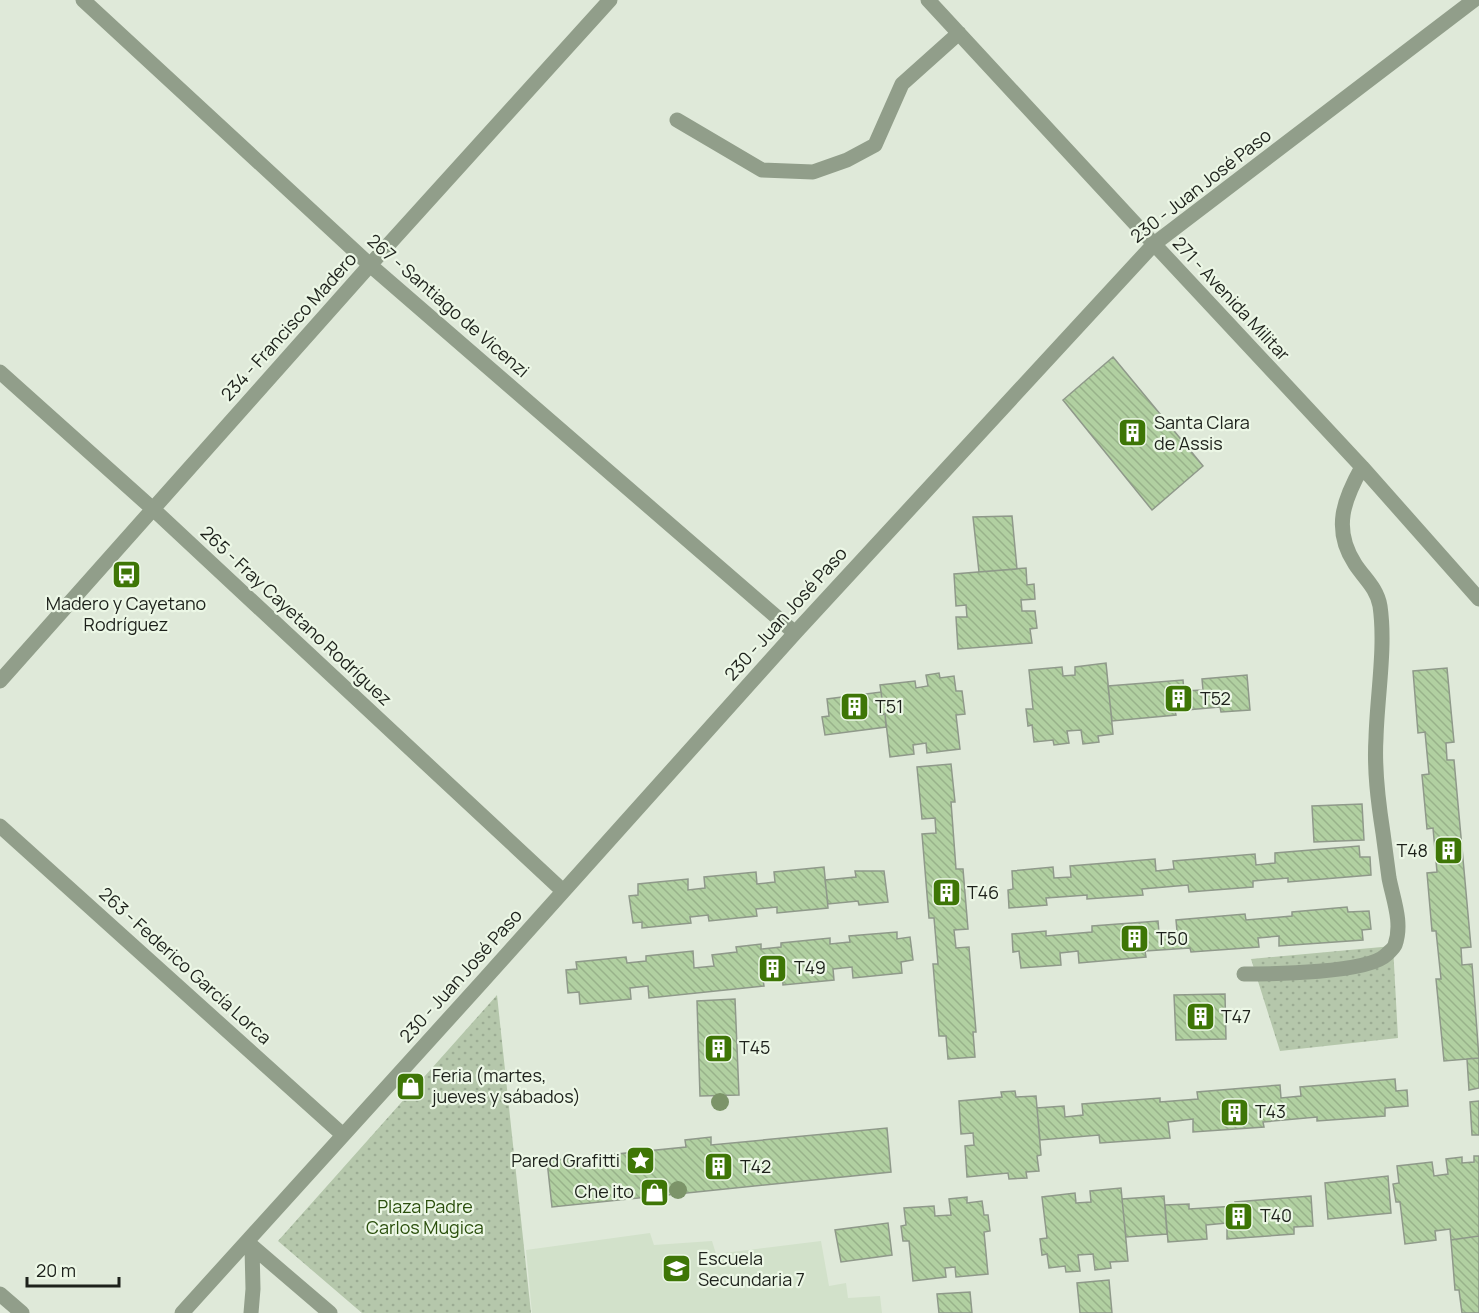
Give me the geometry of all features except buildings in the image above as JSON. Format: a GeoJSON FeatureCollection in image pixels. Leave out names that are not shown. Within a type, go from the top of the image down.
{"type":"FeatureCollection","features":[{"type":"Feature","properties":{"kind":"street","name":"267 - Santiago de Vicenzi"},"geometry":{"type":"LineString","coordinates":[[83,0],[370,265],[795,633]]}},
{"type":"Feature","properties":{"kind":"street","name":"234 - Francisco Madero"},"geometry":{"type":"LineString","coordinates":[[0,681],[370,265],[610,0]]}},
{"type":"Feature","properties":{"kind":"street","name":"271 - Avenida Militar"},"geometry":{"type":"LineString","coordinates":[[928,0],[1362,466],[1479,599]]}},
{"type":"Feature","properties":{"kind":"street","name":"230 - Juan José Paso"},"geometry":{"type":"LineString","coordinates":[[182,1313],[250,1245],[343,1135],[795,633],[1154,244],[1474,0]]}},
{"type":"Feature","properties":{"kind":"street"},"geometry":{"type":"LineString","coordinates":[[677,120],[762,170],[813,172],[847,160],[875,145],[902,84],[959,33]]}},
{"type":"Feature","properties":{"kind":"street","name":"265 - Fray Cayetano Rodríguez"},"geometry":{"type":"LineString","coordinates":[[0,372],[153,510],[563,891]]}},
{"type":"Feature","properties":{"kind":"street"},"geometry":{"type":"LineString","coordinates":[[1244,974],[1297,974],[1367,964],[1384,958],[1395,946],[1398,918],[1377,795],[1380,604],[1370,582],[1354,564],[1344,540],[1342,514],[1349,490],[1362,466]]}},
{"type":"Feature","properties":{"kind":"street","name":"263 - Federico García Lorca"},"geometry":{"type":"LineString","coordinates":[[0,826],[343,1135]]}},
{"type":"Feature","properties":{"kind":"street"},"geometry":{"type":"LineString","coordinates":[[250,1245],[254,1289],[251,1313]]}},
{"type":"Feature","properties":{"kind":"street"},"geometry":{"type":"LineString","coordinates":[[250,1245],[330,1313]]}},
{"type":"Feature","properties":{"kind":"street"},"geometry":{"type":"LineString","coordinates":[[0,1294],[22,1313]]}},
{"type":"Feature","properties":{"kind":"shaded area","name":"Escuela Secundaria 7"},"geometry":{"type":"Polygon","coordinates":[[[650,1233],[654,1245],[712,1241],[716,1254],[821,1241],[829,1286],[846,1283],[848,1298],[880,1296],[882,1313],[532,1313],[526,1250],[650,1233]]]}},
{"type":"Feature","properties":{"kind":"green space"},"geometry":{"type":"Polygon","coordinates":[[[1393,946],[1398,1038],[1280,1051],[1251,959],[1393,946]]]}},
{"type":"Feature","properties":{"kind":"green space","name":"Plaza Padre Carlos Mugica"},"geometry":{"type":"Polygon","coordinates":[[[497,995],[531,1313],[362,1313],[278,1241],[497,995]]]}},
{"type":"Feature","properties":{"kind":"place","name":"Santa Clara de Assis"},"geometry":{"type":"Point","coordinates":[1133,433]}},
{"type":"Feature","properties":{"kind":"place","name":"Madero y Cayetano Rodríguez"},"geometry":{"type":"Point","coordinates":[126,575]}},
{"type":"Feature","properties":{"kind":"place","name":"T52"},"geometry":{"type":"Point","coordinates":[1179,699]}},
{"type":"Feature","properties":{"kind":"place","name":"T51"},"geometry":{"type":"Point","coordinates":[854,707]}},
{"type":"Feature","properties":{"kind":"place","name":"T48"},"geometry":{"type":"Point","coordinates":[1449,851]}},
{"type":"Feature","properties":{"kind":"place","name":"T46"},"geometry":{"type":"Point","coordinates":[946,893]}},
{"type":"Feature","properties":{"kind":"place","name":"T50"},"geometry":{"type":"Point","coordinates":[1135,939]}},
{"type":"Feature","properties":{"kind":"place","name":"T49"},"geometry":{"type":"Point","coordinates":[773,968]}},
{"type":"Feature","properties":{"kind":"place","name":"T47"},"geometry":{"type":"Point","coordinates":[1200,1017]}},
{"type":"Feature","properties":{"kind":"place","name":"T45"},"geometry":{"type":"Point","coordinates":[718,1048]}},
{"type":"Feature","properties":{"kind":"place","name":"Feria (martes, jueves y sábados)"},"geometry":{"type":"Point","coordinates":[411,1086]}},
{"type":"Feature","properties":{"kind":"place","name":"T43"},"geometry":{"type":"Point","coordinates":[1234,1112]}},
{"type":"Feature","properties":{"kind":"place","name":"Pared Grafitti"},"geometry":{"type":"Point","coordinates":[641,1161]}},
{"type":"Feature","properties":{"kind":"place","name":"T42"},"geometry":{"type":"Point","coordinates":[719,1167]}},
{"type":"Feature","properties":{"kind":"place","name":"Che ito"},"geometry":{"type":"Point","coordinates":[655,1192]}},
{"type":"Feature","properties":{"kind":"place","name":"T40"},"geometry":{"type":"Point","coordinates":[1239,1216]}},
{"type":"Feature","properties":{"kind":"place","name":"Escuela Secundaria 7"},"geometry":{"type":"Point","coordinates":[677,1269]}}]}
